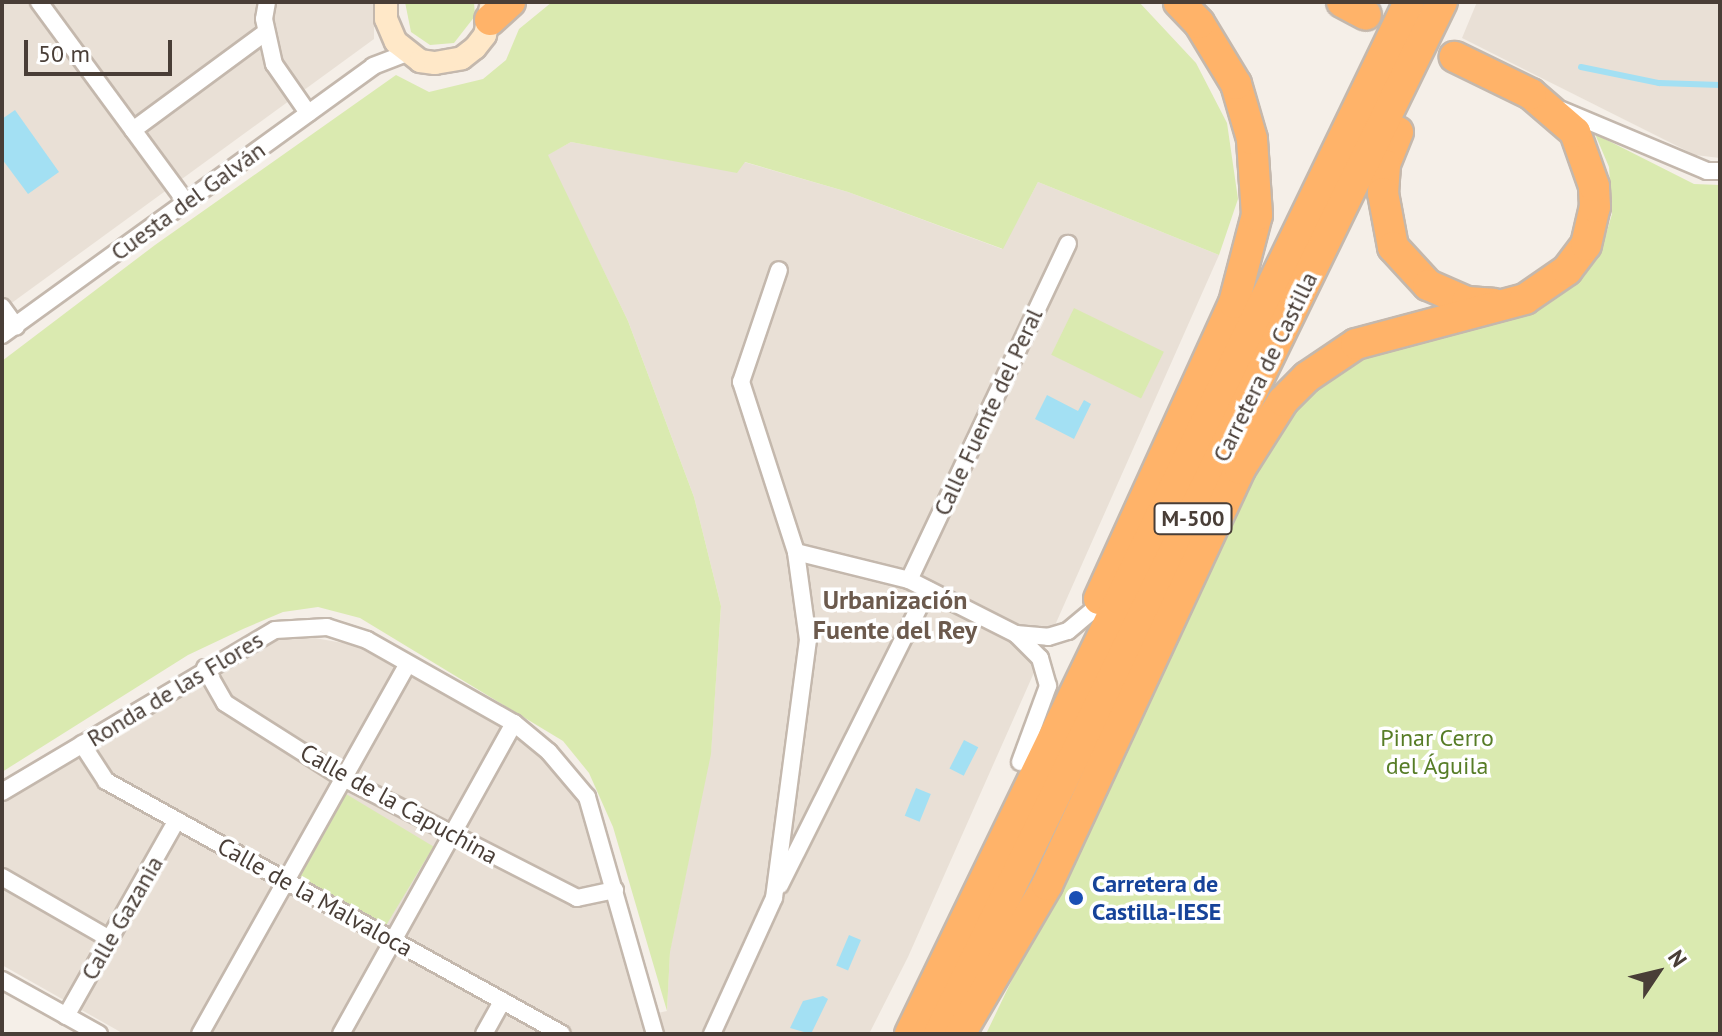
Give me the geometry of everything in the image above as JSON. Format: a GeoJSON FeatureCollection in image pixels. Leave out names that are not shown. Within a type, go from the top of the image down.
{"type":"FeatureCollection","features":[{"type":"Feature","properties":{"kind":"highway","name":"M-500"},"geometry":{"type":"LineString","coordinates":[[985,873],[999,814],[1020,762],[1094,609],[1234,303],[1257,215],[1252,139],[1236,84],[1199,23],[1179,2]]}},
{"type":"Feature","properties":{"kind":"highway","name":"Carretera de Castilla"},"geometry":{"type":"LineString","coordinates":[[910,1034],[931,984],[1409,2]]}},
{"type":"Feature","properties":{"kind":"highway","name":"Carretera de Castilla"},"geometry":{"type":"LineString","coordinates":[[939,1034],[1442,2]]}},
{"type":"Feature","properties":{"kind":"highway","name":"M-500"},"geometry":{"type":"LineString","coordinates":[[1456,2],[1385,165],[1385,223],[1393,247],[1428,285],[1467,302],[1515,303]]}},
{"type":"Feature","properties":{"kind":"highway","name":"M-500"},"geometry":{"type":"LineString","coordinates":[[1155,475],[1366,6]]}},
{"type":"Feature","properties":{"kind":"highway","name":"M-500"},"geometry":{"type":"LineString","coordinates":[[960,1034],[1040,899],[1240,469],[1283,401],[1307,377],[1356,344],[1515,303],[1550,284],[1577,260],[1595,207],[1585,149],[1550,106],[1455,57]]}},
{"type":"Feature","properties":{"kind":"highway"},"geometry":{"type":"LineString","coordinates":[[902,1034],[931,984]]}},
{"type":"Feature","properties":{"kind":"main road"},"geometry":{"type":"LineString","coordinates":[[386,2],[388,28],[407,53],[435,63],[462,58],[485,35],[497,8]]}},
{"type":"Feature","properties":{"kind":"street"},"geometry":{"type":"LineString","coordinates":[[39,2],[186,202]]}},
{"type":"Feature","properties":{"kind":"street"},"geometry":{"type":"LineString","coordinates":[[252,2],[265,18],[274,64],[308,113]]}},
{"type":"Feature","properties":{"kind":"street"},"geometry":{"type":"LineString","coordinates":[[133,130],[265,18]]}},
{"type":"Feature","properties":{"kind":"street"},"geometry":{"type":"LineString","coordinates":[[373,66],[388,28]]}},
{"type":"Feature","properties":{"kind":"street","name":"Cuesta del Galván"},"geometry":{"type":"LineString","coordinates":[[9,330],[373,66],[407,53]]}},
{"type":"Feature","properties":{"kind":"street"},"geometry":{"type":"LineString","coordinates":[[1550,106],[1707,171],[1720,171]]}},
{"type":"Feature","properties":{"kind":"street","name":"Calle Fuente del Peral"},"geometry":{"type":"LineString","coordinates":[[909,580],[1068,244]]}},
{"type":"Feature","properties":{"kind":"street"},"geometry":{"type":"LineString","coordinates":[[774,898],[808,640],[796,552],[741,382],[779,270]]}},
{"type":"Feature","properties":{"kind":"street"},"geometry":{"type":"LineString","coordinates":[[2,307],[9,330]]}},
{"type":"Feature","properties":{"kind":"street"},"geometry":{"type":"LineString","coordinates":[[796,552],[909,580],[1016,634],[1040,658],[1048,686],[1020,762]]}},
{"type":"Feature","properties":{"kind":"street"},"geometry":{"type":"LineString","coordinates":[[712,1034],[774,898],[928,590]]}},
{"type":"Feature","properties":{"kind":"street"},"geometry":{"type":"LineString","coordinates":[[1016,634],[1048,637],[1068,631],[1094,609]]}},
{"type":"Feature","properties":{"kind":"street","name":"Ronda de las Flores"},"geometry":{"type":"LineString","coordinates":[[2,792],[205,668],[275,630],[327,627],[367,640],[514,723],[549,752],[587,797],[655,1034]]}},
{"type":"Feature","properties":{"kind":"street"},"geometry":{"type":"LineString","coordinates":[[200,1034],[407,665]]}},
{"type":"Feature","properties":{"kind":"street","name":"Calle de la Capuchina"},"geometry":{"type":"LineString","coordinates":[[205,668],[225,703],[343,778],[577,898],[615,890]]}},
{"type":"Feature","properties":{"kind":"street"},"geometry":{"type":"LineString","coordinates":[[341,1034],[514,723]]}},
{"type":"Feature","properties":{"kind":"street","name":"Calle de la Malvaloca"},"geometry":{"type":"LineString","coordinates":[[82,744],[106,781],[562,1034]]}},
{"type":"Feature","properties":{"kind":"street","name":"Calle Gazania"},"geometry":{"type":"LineString","coordinates":[[66,1016],[177,820]]}},
{"type":"Feature","properties":{"kind":"street"},"geometry":{"type":"LineString","coordinates":[[2,877],[110,939]]}},
{"type":"Feature","properties":{"kind":"street"},"geometry":{"type":"LineString","coordinates":[[2,980],[99,1034]]}},
{"type":"Feature","properties":{"kind":"street"},"geometry":{"type":"LineString","coordinates":[[484,1034],[502,1001]]}},
{"type":"Feature","properties":{"kind":"shaded area"},"geometry":{"type":"Polygon","coordinates":[[[2,2],[374,2],[374,39],[2,310],[2,2]]]}},
{"type":"Feature","properties":{"kind":"shaded area"},"geometry":{"type":"Polygon","coordinates":[[[1477,2],[1720,2],[1720,158],[1695,155],[1462,38],[1477,2]]]}},
{"type":"Feature","properties":{"kind":"shaded area"},"geometry":{"type":"Polygon","coordinates":[[[571,142],[737,172],[744,162],[848,192],[1002,249],[1038,182],[1219,255],[908,957],[869,1034],[124,1034],[2,965],[2,802],[272,639],[304,636],[354,645],[506,728],[558,771],[584,806],[644,1016],[667,1011],[670,950],[711,751],[721,606],[694,497],[628,321],[547,155],[571,142]]]}},
{"type":"Feature","properties":{"kind":"green space"},"geometry":{"type":"Polygon","coordinates":[[[405,2],[474,2],[475,16],[454,43],[430,45],[411,32],[405,2]]]}},
{"type":"Feature","properties":{"kind":"green space"},"geometry":{"type":"Polygon","coordinates":[[[552,2],[1139,2],[1196,63],[1227,123],[1238,199],[1219,255],[1038,182],[1003,249],[848,192],[745,162],[737,173],[571,142],[548,155],[628,321],[694,497],[721,606],[711,754],[670,952],[667,1011],[613,827],[589,773],[563,741],[360,618],[318,607],[283,612],[243,629],[188,655],[2,772],[2,361],[155,245],[396,75],[429,92],[483,79],[506,60],[519,29],[552,2]]]}},
{"type":"Feature","properties":{"kind":"green space","name":"Pinar Cerro del Águila"},"geometry":{"type":"Polygon","coordinates":[[[1595,134],[1694,184],[1720,185],[1720,1034],[986,1034],[1250,484],[1292,407],[1330,370],[1379,346],[1550,303],[1601,251],[1612,214],[1609,167],[1595,134]]]}},
{"type":"Feature","properties":{"kind":"green space"},"geometry":{"type":"Polygon","coordinates":[[[1074,308],[1164,352],[1141,399],[1051,355],[1074,308]]]}},
{"type":"Feature","properties":{"kind":"green space"},"geometry":{"type":"Polygon","coordinates":[[[346,794],[433,847],[383,930],[296,877],[346,794]]]}},
{"type":"Feature","properties":{"kind":"water"},"geometry":{"type":"Polygon","coordinates":[[[15,110],[59,172],[28,194],[2,159],[2,119],[15,110]]]}},
{"type":"Feature","properties":{"kind":"water"},"geometry":{"type":"Polygon","coordinates":[[[1047,395],[1078,411],[1084,400],[1091,404],[1074,439],[1035,419],[1047,395]]]}},
{"type":"Feature","properties":{"kind":"water"},"geometry":{"type":"Polygon","coordinates":[[[964,740],[978,747],[964,776],[949,769],[964,740]]]}},
{"type":"Feature","properties":{"kind":"water"},"geometry":{"type":"Polygon","coordinates":[[[916,788],[931,794],[920,822],[905,816],[916,788]]]}},
{"type":"Feature","properties":{"kind":"water"},"geometry":{"type":"Polygon","coordinates":[[[849,935],[861,940],[848,970],[836,965],[849,935]]]}},
{"type":"Feature","properties":{"kind":"water"},"geometry":{"type":"Polygon","coordinates":[[[823,996],[828,999],[811,1034],[790,1028],[803,1001],[823,996]]]}},
{"type":"Feature","properties":{"kind":"waterway"},"geometry":{"type":"LineString","coordinates":[[1581,67],[1659,83],[1720,85]]}},
{"type":"Feature","properties":{"kind":"place","name":"Carretera de Castilla-IESE"},"geometry":{"type":"Point","coordinates":[1076,898]}},
{"type":"Feature","properties":{"kind":"district","name":"Urbanización Fuente del Rey"},"geometry":{"type":"Point","coordinates":[895,615]}}]}
